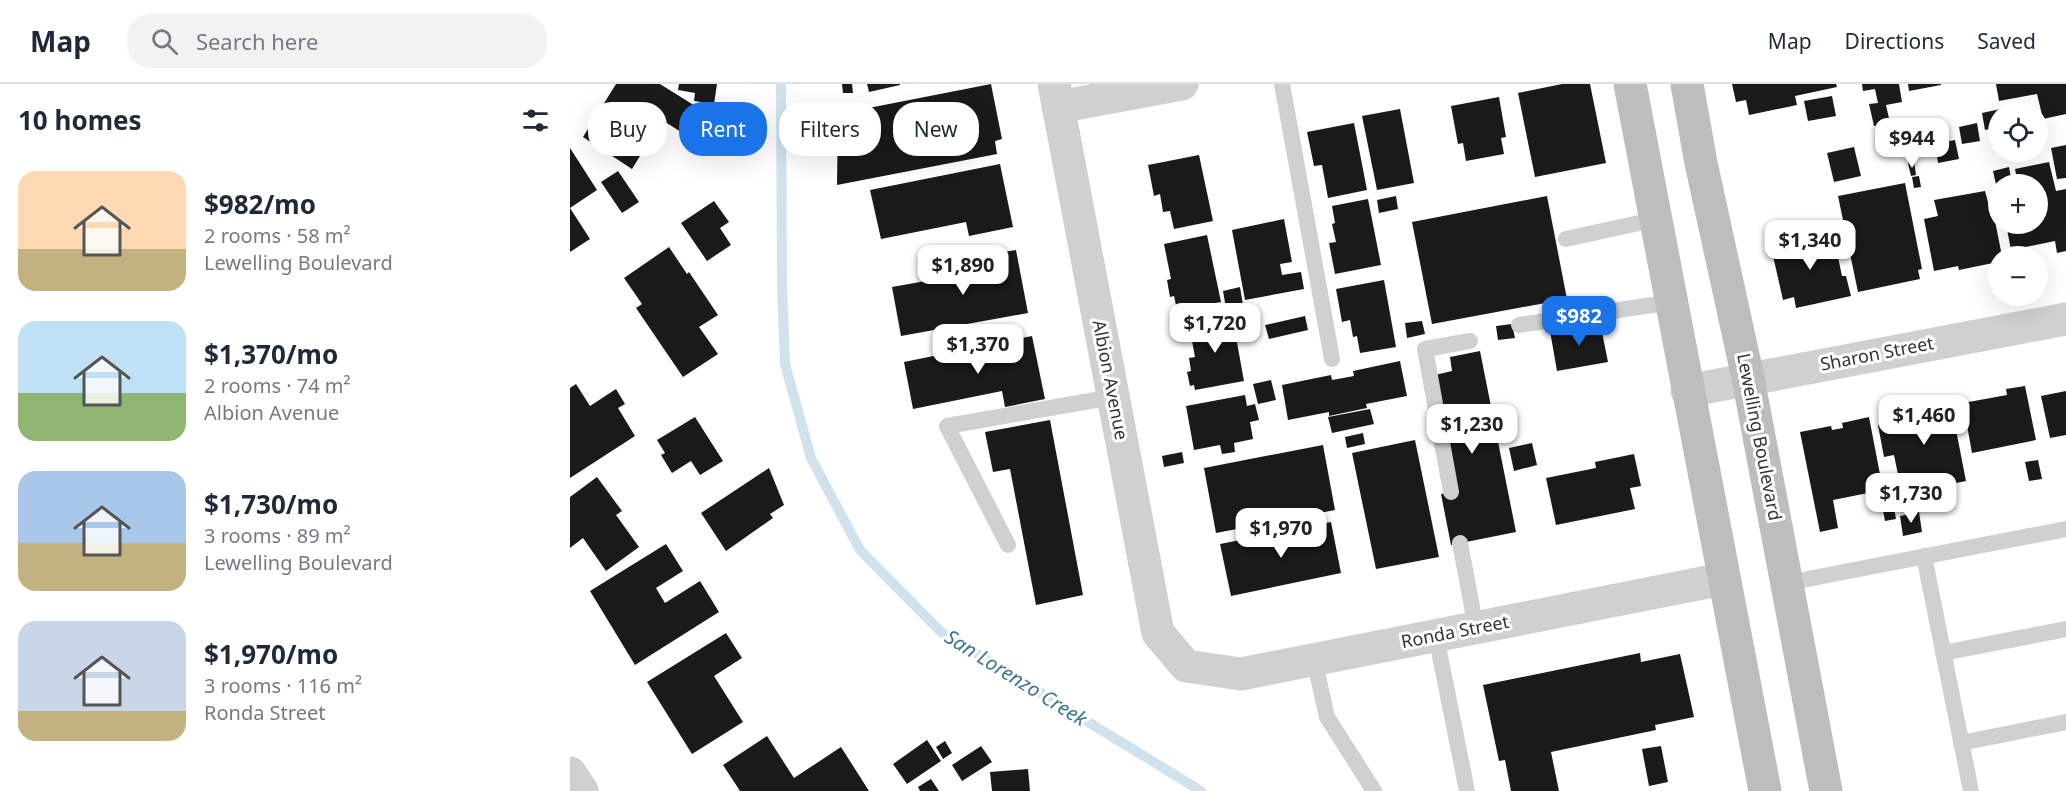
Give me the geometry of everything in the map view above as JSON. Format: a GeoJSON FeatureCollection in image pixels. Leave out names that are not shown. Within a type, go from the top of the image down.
{"type":"FeatureCollection","features":[{"type":"Feature","properties":{"kind":"main road"},"geometry":{"type":"LineString","coordinates":[[1630,84],[1765,791]]}},
{"type":"Feature","properties":{"kind":"main road","name":"Lewelling Boulevard"},"geometry":{"type":"LineString","coordinates":[[1687,84],[1701,163],[1749,378],[1826,791]]}},
{"type":"Feature","properties":{"kind":"street"},"geometry":{"type":"LineString","coordinates":[[1056,96],[1182,84]]}},
{"type":"Feature","properties":{"kind":"street","name":"Albion Avenue"},"geometry":{"type":"LineString","coordinates":[[1056,96],[1158,633],[1186,666]]}},
{"type":"Feature","properties":{"kind":"street","name":"Sharon Street"},"geometry":{"type":"LineString","coordinates":[[1688,391],[2066,319]]}},
{"type":"Feature","properties":{"kind":"street","name":"Ronda Street"},"geometry":{"type":"LineString","coordinates":[[1186,666],[1241,674],[1723,579]]}},
{"type":"Feature","properties":{"kind":"street"},"geometry":{"type":"LineString","coordinates":[[570,773],[582,791]]}},
{"type":"Feature","properties":{"kind":"lane"},"geometry":{"type":"LineString","coordinates":[[1282,84],[1332,359]]}},
{"type":"Feature","properties":{"kind":"lane"},"geometry":{"type":"LineString","coordinates":[[1566,239],[1657,219]]}},
{"type":"Feature","properties":{"kind":"lane"},"geometry":{"type":"LineString","coordinates":[[1519,325],[1672,302]]}},
{"type":"Feature","properties":{"kind":"lane"},"geometry":{"type":"LineString","coordinates":[[1451,492],[1425,349],[1470,341]]}},
{"type":"Feature","properties":{"kind":"lane"},"geometry":{"type":"LineString","coordinates":[[1008,545],[947,426],[1113,397]]}},
{"type":"Feature","properties":{"kind":"lane"},"geometry":{"type":"LineString","coordinates":[[1787,583],[2066,529]]}},
{"type":"Feature","properties":{"kind":"lane"},"geometry":{"type":"LineString","coordinates":[[1460,543],[1476,628]]}},
{"type":"Feature","properties":{"kind":"lane"},"geometry":{"type":"LineString","coordinates":[[1924,556],[1971,791]]}},
{"type":"Feature","properties":{"kind":"lane"},"geometry":{"type":"LineString","coordinates":[[1943,653],[2066,629]]}},
{"type":"Feature","properties":{"kind":"lane"},"geometry":{"type":"LineString","coordinates":[[1436,636],[1467,791]]}},
{"type":"Feature","properties":{"kind":"lane"},"geometry":{"type":"LineString","coordinates":[[1314,659],[1327,717],[1374,791]]}},
{"type":"Feature","properties":{"kind":"lane"},"geometry":{"type":"LineString","coordinates":[[1961,743],[2066,722]]}},
{"type":"Feature","properties":{"kind":"building"},"geometry":{"type":"Polygon","coordinates":[[[616,84],[660,84],[689,102],[679,102],[679,131],[667,123],[667,102],[605,102],[616,84]]]}},
{"type":"Feature","properties":{"kind":"building"},"geometry":{"type":"Polygon","coordinates":[[[679,84],[717,84],[714,102],[694,101],[695,93],[678,90],[679,84]]]}},
{"type":"Feature","properties":{"kind":"building"},"geometry":{"type":"Polygon","coordinates":[[[842,84],[852,84],[853,93],[843,93],[842,84]]]}},
{"type":"Feature","properties":{"kind":"building"},"geometry":{"type":"Polygon","coordinates":[[[867,84],[900,84],[900,85],[869,92],[867,84]]]}},
{"type":"Feature","properties":{"kind":"building"},"geometry":{"type":"Polygon","coordinates":[[[991,84],[1002,139],[995,141],[997,154],[837,185],[837,156],[881,156],[881,106],[893,103],[893,156],[979,156],[979,102],[899,102],[991,84]]]}},
{"type":"Feature","properties":{"kind":"building"},"geometry":{"type":"Polygon","coordinates":[[[1562,84],[1590,84],[1606,163],[1535,177],[1518,93],[1562,84]]]}},
{"type":"Feature","properties":{"kind":"building"},"geometry":{"type":"Polygon","coordinates":[[[1732,84],[1836,84],[1837,87],[1795,96],[1797,105],[1749,115],[1746,100],[1736,102],[1732,84]]]}},
{"type":"Feature","properties":{"kind":"building"},"geometry":{"type":"Polygon","coordinates":[[[1862,84],[1899,84],[1902,102],[1886,105],[1890,123],[1874,126],[1869,104],[1878,103],[1875,89],[1863,91],[1862,84]]]}},
{"type":"Feature","properties":{"kind":"building"},"geometry":{"type":"Polygon","coordinates":[[[1908,84],[1941,84],[1941,85],[1909,91],[1908,84]]]}},
{"type":"Feature","properties":{"kind":"building"},"geometry":{"type":"Polygon","coordinates":[[[1996,84],[2066,84],[2066,114],[2048,118],[2048,102],[2039,102],[2037,94],[1999,101],[1996,84]]]}},
{"type":"Feature","properties":{"kind":"building"},"geometry":{"type":"Polygon","coordinates":[[[1832,96],[1836,116],[1808,121],[1804,101],[1832,96]]]}},
{"type":"Feature","properties":{"kind":"building"},"geometry":{"type":"Polygon","coordinates":[[[1499,97],[1506,137],[1501,138],[1504,154],[1466,161],[1463,143],[1458,144],[1451,106],[1499,97]]]}},
{"type":"Feature","properties":{"kind":"building"},"geometry":{"type":"Polygon","coordinates":[[[1400,109],[1414,183],[1377,190],[1362,116],[1400,109]]]}},
{"type":"Feature","properties":{"kind":"building"},"geometry":{"type":"Polygon","coordinates":[[[1988,112],[1988,129],[1985,130],[1982,113],[1988,112]]]}},
{"type":"Feature","properties":{"kind":"building"},"geometry":{"type":"Polygon","coordinates":[[[1354,123],[1367,190],[1328,198],[1322,165],[1314,166],[1307,132],[1354,123]]]}},
{"type":"Feature","properties":{"kind":"building"},"geometry":{"type":"Polygon","coordinates":[[[1977,123],[1980,141],[1962,144],[1959,127],[1977,123]]]}},
{"type":"Feature","properties":{"kind":"building"},"geometry":{"type":"Polygon","coordinates":[[[588,129],[588,140],[583,137],[588,129]]]}},
{"type":"Feature","properties":{"kind":"building"},"geometry":{"type":"Polygon","coordinates":[[[1922,133],[1926,151],[1908,155],[1904,137],[1922,133]]]}},
{"type":"Feature","properties":{"kind":"building"},"geometry":{"type":"Polygon","coordinates":[[[1955,140],[1959,159],[1938,163],[1935,144],[1955,140]]]}},
{"type":"Feature","properties":{"kind":"building"},"geometry":{"type":"Polygon","coordinates":[[[2066,145],[2066,178],[2057,179],[2051,148],[2066,145]]]}},
{"type":"Feature","properties":{"kind":"building"},"geometry":{"type":"Polygon","coordinates":[[[1854,147],[1861,176],[1834,182],[1827,153],[1854,147]]]}},
{"type":"Feature","properties":{"kind":"building"},"geometry":{"type":"Polygon","coordinates":[[[570,148],[597,190],[570,208],[570,148]]]}},
{"type":"Feature","properties":{"kind":"building"},"geometry":{"type":"Polygon","coordinates":[[[1199,155],[1213,221],[1174,229],[1170,211],[1163,212],[1160,194],[1154,196],[1148,165],[1199,155]]]}},
{"type":"Feature","properties":{"kind":"building"},"geometry":{"type":"Polygon","coordinates":[[[612,156],[640,156],[632,169],[612,156]]]}},
{"type":"Feature","properties":{"kind":"building"},"geometry":{"type":"Polygon","coordinates":[[[1914,161],[1916,175],[1911,176],[1908,163],[1914,161]]]}},
{"type":"Feature","properties":{"kind":"building"},"geometry":{"type":"Polygon","coordinates":[[[2049,162],[2056,191],[2066,189],[2066,251],[2057,253],[2055,241],[2031,246],[2010,246],[2008,234],[2048,234],[2048,174],[2016,174],[2015,169],[2049,162]]]}},
{"type":"Feature","properties":{"kind":"building"},"geometry":{"type":"Polygon","coordinates":[[[1000,164],[1013,227],[969,236],[966,222],[881,239],[870,190],[1000,164]]]}},
{"type":"Feature","properties":{"kind":"building"},"geometry":{"type":"Polygon","coordinates":[[[2009,167],[2010,174],[1994,174],[1993,171],[2009,167]]]}},
{"type":"Feature","properties":{"kind":"building"},"geometry":{"type":"Polygon","coordinates":[[[618,171],[639,202],[622,213],[601,182],[618,171]]]}},
{"type":"Feature","properties":{"kind":"building"},"geometry":{"type":"Polygon","coordinates":[[[1919,176],[1921,187],[1914,188],[1912,177],[1919,176]]]}},
{"type":"Feature","properties":{"kind":"building"},"geometry":{"type":"Polygon","coordinates":[[[1905,183],[1922,269],[1918,270],[1920,279],[1858,292],[1838,196],[1905,183]]]}},
{"type":"Feature","properties":{"kind":"building"},"geometry":{"type":"Polygon","coordinates":[[[1985,191],[1988,202],[1988,234],[1998,234],[2000,246],[1988,246],[1988,264],[1959,270],[1958,266],[1934,271],[1924,219],[1938,216],[1934,200],[1985,191]]]}},
{"type":"Feature","properties":{"kind":"building"},"geometry":{"type":"Polygon","coordinates":[[[1396,196],[1398,209],[1379,213],[1377,200],[1396,196]]]}},
{"type":"Feature","properties":{"kind":"building"},"geometry":{"type":"Polygon","coordinates":[[[1547,196],[1567,299],[1432,324],[1412,222],[1547,196]]]}},
{"type":"Feature","properties":{"kind":"building"},"geometry":{"type":"Polygon","coordinates":[[[1368,199],[1381,265],[1335,274],[1329,243],[1336,242],[1332,224],[1335,223],[1332,206],[1368,199]]]}},
{"type":"Feature","properties":{"kind":"building"},"geometry":{"type":"Polygon","coordinates":[[[714,201],[729,222],[720,228],[731,245],[707,261],[681,223],[714,201]]]}},
{"type":"Feature","properties":{"kind":"building"},"geometry":{"type":"Polygon","coordinates":[[[570,208],[590,239],[570,252],[570,208]]]}},
{"type":"Feature","properties":{"kind":"building"},"geometry":{"type":"Polygon","coordinates":[[[1284,219],[1292,262],[1280,264],[1282,275],[1301,272],[1304,289],[1245,300],[1232,230],[1284,219]]]}},
{"type":"Feature","properties":{"kind":"building"},"geometry":{"type":"Polygon","coordinates":[[[1833,233],[1842,276],[1846,276],[1851,296],[1796,308],[1794,297],[1783,300],[1771,247],[1833,233]]]}},
{"type":"Feature","properties":{"kind":"building"},"geometry":{"type":"Polygon","coordinates":[[[1207,235],[1221,302],[1177,310],[1174,296],[1170,297],[1167,280],[1171,279],[1164,244],[1207,235]]]}},
{"type":"Feature","properties":{"kind":"building"},"geometry":{"type":"Polygon","coordinates":[[[669,247],[718,315],[699,327],[718,354],[683,377],[636,308],[642,304],[624,278],[669,247]]]}},
{"type":"Feature","properties":{"kind":"building"},"geometry":{"type":"Polygon","coordinates":[[[1016,250],[1028,313],[901,336],[892,287],[976,272],[973,257],[1016,250]]]}},
{"type":"Feature","properties":{"kind":"building"},"geometry":{"type":"Polygon","coordinates":[[[1384,280],[1396,347],[1360,353],[1357,336],[1353,337],[1350,320],[1342,322],[1336,289],[1384,280]]]}},
{"type":"Feature","properties":{"kind":"building"},"geometry":{"type":"Polygon","coordinates":[[[1240,287],[1243,305],[1226,308],[1223,291],[1240,287]]]}},
{"type":"Feature","properties":{"kind":"building"},"geometry":{"type":"Polygon","coordinates":[[[1232,315],[1244,381],[1195,390],[1194,385],[1190,386],[1187,372],[1191,371],[1189,358],[1195,357],[1192,341],[1196,340],[1194,322],[1232,315]]]}},
{"type":"Feature","properties":{"kind":"building"},"geometry":{"type":"Polygon","coordinates":[[[1305,316],[1308,330],[1269,339],[1265,325],[1305,316]]]}},
{"type":"Feature","properties":{"kind":"building"},"geometry":{"type":"Polygon","coordinates":[[[1422,321],[1425,334],[1407,338],[1405,323],[1422,321]]]}},
{"type":"Feature","properties":{"kind":"building"},"geometry":{"type":"Polygon","coordinates":[[[1600,322],[1608,362],[1557,371],[1550,331],[1600,322]]]}},
{"type":"Feature","properties":{"kind":"building"},"geometry":{"type":"Polygon","coordinates":[[[1512,324],[1515,338],[1498,340],[1496,326],[1512,324]]]}},
{"type":"Feature","properties":{"kind":"building"},"geometry":{"type":"Polygon","coordinates":[[[1032,336],[1045,399],[1005,407],[1002,391],[913,409],[904,362],[1032,336]]]}},
{"type":"Feature","properties":{"kind":"building"},"geometry":{"type":"Polygon","coordinates":[[[1480,351],[1516,532],[1451,545],[1441,494],[1451,492],[1435,375],[1452,371],[1450,357],[1480,351]]]}},
{"type":"Feature","properties":{"kind":"building"},"geometry":{"type":"Polygon","coordinates":[[[1400,361],[1407,396],[1366,404],[1367,408],[1329,416],[1329,412],[1288,420],[1282,385],[1331,375],[1332,380],[1354,376],[1353,371],[1400,361]]]}},
{"type":"Feature","properties":{"kind":"building"},"geometry":{"type":"Polygon","coordinates":[[[1271,380],[1276,400],[1258,404],[1253,384],[1271,380]]]}},
{"type":"Feature","properties":{"kind":"building"},"geometry":{"type":"Polygon","coordinates":[[[576,384],[590,406],[616,389],[625,404],[618,408],[635,436],[570,478],[570,388],[576,384]]]}},
{"type":"Feature","properties":{"kind":"building"},"geometry":{"type":"Polygon","coordinates":[[[2025,386],[2036,440],[1972,453],[1963,403],[2007,395],[2006,389],[2025,386]]]}},
{"type":"Feature","properties":{"kind":"building"},"geometry":{"type":"Polygon","coordinates":[[[2066,391],[2066,435],[2050,438],[2041,396],[2066,391]]]}},
{"type":"Feature","properties":{"kind":"building"},"geometry":{"type":"Polygon","coordinates":[[[1245,395],[1247,406],[1255,404],[1259,420],[1250,422],[1253,439],[1234,443],[1235,452],[1222,454],[1220,445],[1194,450],[1186,406],[1245,395]]]}},
{"type":"Feature","properties":{"kind":"building"},"geometry":{"type":"Polygon","coordinates":[[[1950,399],[1966,481],[1902,494],[1894,455],[1884,457],[1878,425],[1888,423],[1886,412],[1950,399]]]}},
{"type":"Feature","properties":{"kind":"building"},"geometry":{"type":"Polygon","coordinates":[[[1370,409],[1374,424],[1332,433],[1328,417],[1370,409]]]}},
{"type":"Feature","properties":{"kind":"building"},"geometry":{"type":"Polygon","coordinates":[[[695,417],[723,461],[700,475],[691,461],[672,473],[661,455],[665,453],[657,440],[695,417]]]}},
{"type":"Feature","properties":{"kind":"building"},"geometry":{"type":"Polygon","coordinates":[[[1869,417],[1883,490],[1833,500],[1838,528],[1820,532],[1800,432],[1831,426],[1832,430],[1843,428],[1842,423],[1869,417]]]}},
{"type":"Feature","properties":{"kind":"building"},"geometry":{"type":"Polygon","coordinates":[[[1050,420],[1083,595],[1036,605],[1010,469],[993,472],[985,432],[1050,420]]]}},
{"type":"Feature","properties":{"kind":"building"},"geometry":{"type":"Polygon","coordinates":[[[1363,433],[1365,444],[1347,448],[1345,437],[1363,433]]]}},
{"type":"Feature","properties":{"kind":"building"},"geometry":{"type":"Polygon","coordinates":[[[1415,440],[1439,557],[1376,569],[1352,453],[1415,440]]]}},
{"type":"Feature","properties":{"kind":"building"},"geometry":{"type":"Polygon","coordinates":[[[1532,443],[1537,465],[1514,471],[1509,448],[1532,443]]]}},
{"type":"Feature","properties":{"kind":"building"},"geometry":{"type":"Polygon","coordinates":[[[1323,445],[1335,510],[1216,533],[1204,468],[1323,445]]]}},
{"type":"Feature","properties":{"kind":"building"},"geometry":{"type":"Polygon","coordinates":[[[1182,452],[1184,463],[1164,467],[1162,456],[1182,452]]]}},
{"type":"Feature","properties":{"kind":"building"},"geometry":{"type":"Polygon","coordinates":[[[1634,454],[1641,486],[1630,488],[1635,509],[1556,525],[1546,478],[1596,468],[1595,462],[1634,454]]]}},
{"type":"Feature","properties":{"kind":"building"},"geometry":{"type":"Polygon","coordinates":[[[2038,460],[2042,479],[2029,481],[2025,462],[2038,460]]]}},
{"type":"Feature","properties":{"kind":"building"},"geometry":{"type":"Polygon","coordinates":[[[769,468],[784,505],[770,514],[773,518],[726,551],[701,513],[769,468]]]}},
{"type":"Feature","properties":{"kind":"building"},"geometry":{"type":"Polygon","coordinates":[[[597,477],[622,511],[616,515],[639,547],[606,571],[583,538],[570,548],[570,497],[597,477]]]}},
{"type":"Feature","properties":{"kind":"building"},"geometry":{"type":"Polygon","coordinates":[[[1891,492],[1896,519],[1885,521],[1880,494],[1891,492]]]}},
{"type":"Feature","properties":{"kind":"building"},"geometry":{"type":"Polygon","coordinates":[[[1919,512],[1922,532],[1903,536],[1900,516],[1919,512]]]}},
{"type":"Feature","properties":{"kind":"building"},"geometry":{"type":"Polygon","coordinates":[[[1331,522],[1341,573],[1231,596],[1220,544],[1331,522]]]}},
{"type":"Feature","properties":{"kind":"building"},"geometry":{"type":"Polygon","coordinates":[[[666,544],[683,571],[656,588],[665,603],[700,581],[719,612],[635,665],[590,591],[666,544]]]}},
{"type":"Feature","properties":{"kind":"building"},"geometry":{"type":"Polygon","coordinates":[[[726,633],[742,658],[714,676],[743,722],[692,754],[647,682],[726,633]]]}},
{"type":"Feature","properties":{"kind":"building"},"geometry":{"type":"Polygon","coordinates":[[[1640,653],[1641,662],[1680,654],[1694,717],[1655,725],[1656,730],[1551,752],[1559,791],[1511,791],[1505,760],[1499,761],[1483,685],[1640,653]]]}},
{"type":"Feature","properties":{"kind":"building"},"geometry":{"type":"Polygon","coordinates":[[[767,736],[794,778],[841,747],[869,791],[740,791],[723,765],[767,736]]]}},
{"type":"Feature","properties":{"kind":"building"},"geometry":{"type":"Polygon","coordinates":[[[927,740],[941,761],[907,784],[893,764],[927,740]]]}},
{"type":"Feature","properties":{"kind":"building"},"geometry":{"type":"Polygon","coordinates":[[[945,741],[952,753],[943,759],[936,747],[945,741]]]}},
{"type":"Feature","properties":{"kind":"building"},"geometry":{"type":"Polygon","coordinates":[[[981,746],[992,762],[962,781],[952,765],[981,746]]]}},
{"type":"Feature","properties":{"kind":"building"},"geometry":{"type":"Polygon","coordinates":[[[1661,746],[1668,782],[1649,786],[1642,749],[1661,746]]]}},
{"type":"Feature","properties":{"kind":"building"},"geometry":{"type":"Polygon","coordinates":[[[1028,769],[1030,791],[992,791],[990,772],[1028,769]]]}},
{"type":"Feature","properties":{"kind":"building"},"geometry":{"type":"Polygon","coordinates":[[[931,779],[939,791],[920,791],[918,787],[931,779]]]}},
{"type":"Feature","properties":{"kind":"waterway","name":"San Lorenzo Creek"},"geometry":{"type":"LineString","coordinates":[[781,84],[782,284],[785,364],[811,458],[860,550],[941,632],[1201,791]]}}]}
